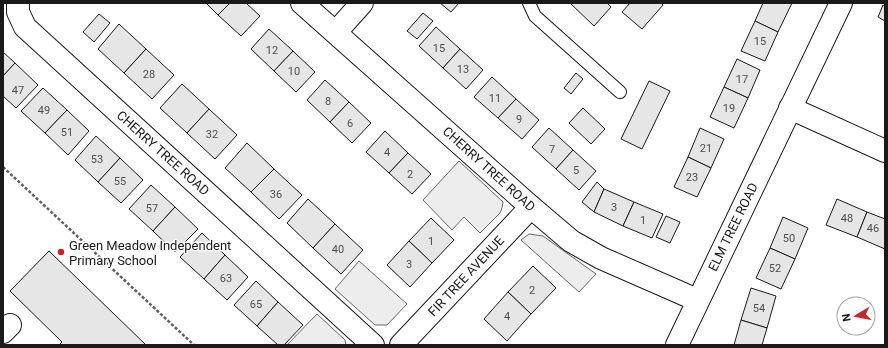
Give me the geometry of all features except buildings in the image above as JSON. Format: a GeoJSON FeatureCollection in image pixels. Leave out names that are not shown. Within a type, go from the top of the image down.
{"type":"FeatureCollection","features":[{"type":"Feature","properties":{"kind":"street","name":"CHERRY TREE ROAD"},"geometry":{"type":"LineString","coordinates":[[18,3],[18,12],[25,27],[373,345]]}},
{"type":"Feature","properties":{"kind":"street","name":"CHERRY TREE ROAD"},"geometry":{"type":"LineString","coordinates":[[302,3],[571,241],[601,258],[697,300]]}},
{"type":"Feature","properties":{"kind":"street"},"geometry":{"type":"LineString","coordinates":[[336,32],[362,3]]}},
{"type":"Feature","properties":{"kind":"street","name":"ELM TREE ROAD"},"geometry":{"type":"LineString","coordinates":[[677,345],[697,300],[841,3]]}},
{"type":"Feature","properties":{"kind":"street"},"geometry":{"type":"LineString","coordinates":[[790,108],[885,151]]}},
{"type":"Feature","properties":{"kind":"street","name":"FIR TREE AVENUE"},"geometry":{"type":"LineString","coordinates":[[401,345],[531,207]]}},
{"type":"Feature","properties":{"kind":"lane"},"geometry":{"type":"LineString","coordinates":[[530,3],[534,16],[620,92]]}},
{"type":"Feature","properties":{"kind":"path"},"geometry":{"type":"LineString","coordinates":[[3,167],[194,345]]}},
{"type":"Feature","properties":{"kind":"shaded area"},"geometry":{"type":"Polygon","coordinates":[[[459,161],[503,202],[500,213],[480,233],[464,217],[452,230],[423,200],[459,161]]]}},
{"type":"Feature","properties":{"kind":"shaded area"},"geometry":{"type":"Polygon","coordinates":[[[529,234],[543,236],[596,274],[579,292],[521,240],[529,234]]]}},
{"type":"Feature","properties":{"kind":"shaded area"},"geometry":{"type":"Polygon","coordinates":[[[359,261],[407,304],[387,325],[375,325],[335,289],[359,261]]]}},
{"type":"Feature","properties":{"kind":"shaded area"},"geometry":{"type":"Polygon","coordinates":[[[317,314],[345,340],[346,345],[287,345],[317,314]]]}},
{"type":"Feature","properties":{"kind":"place","name":"Green Meadow Independent Primary School"},"geometry":{"type":"Point","coordinates":[61,252]}}]}
